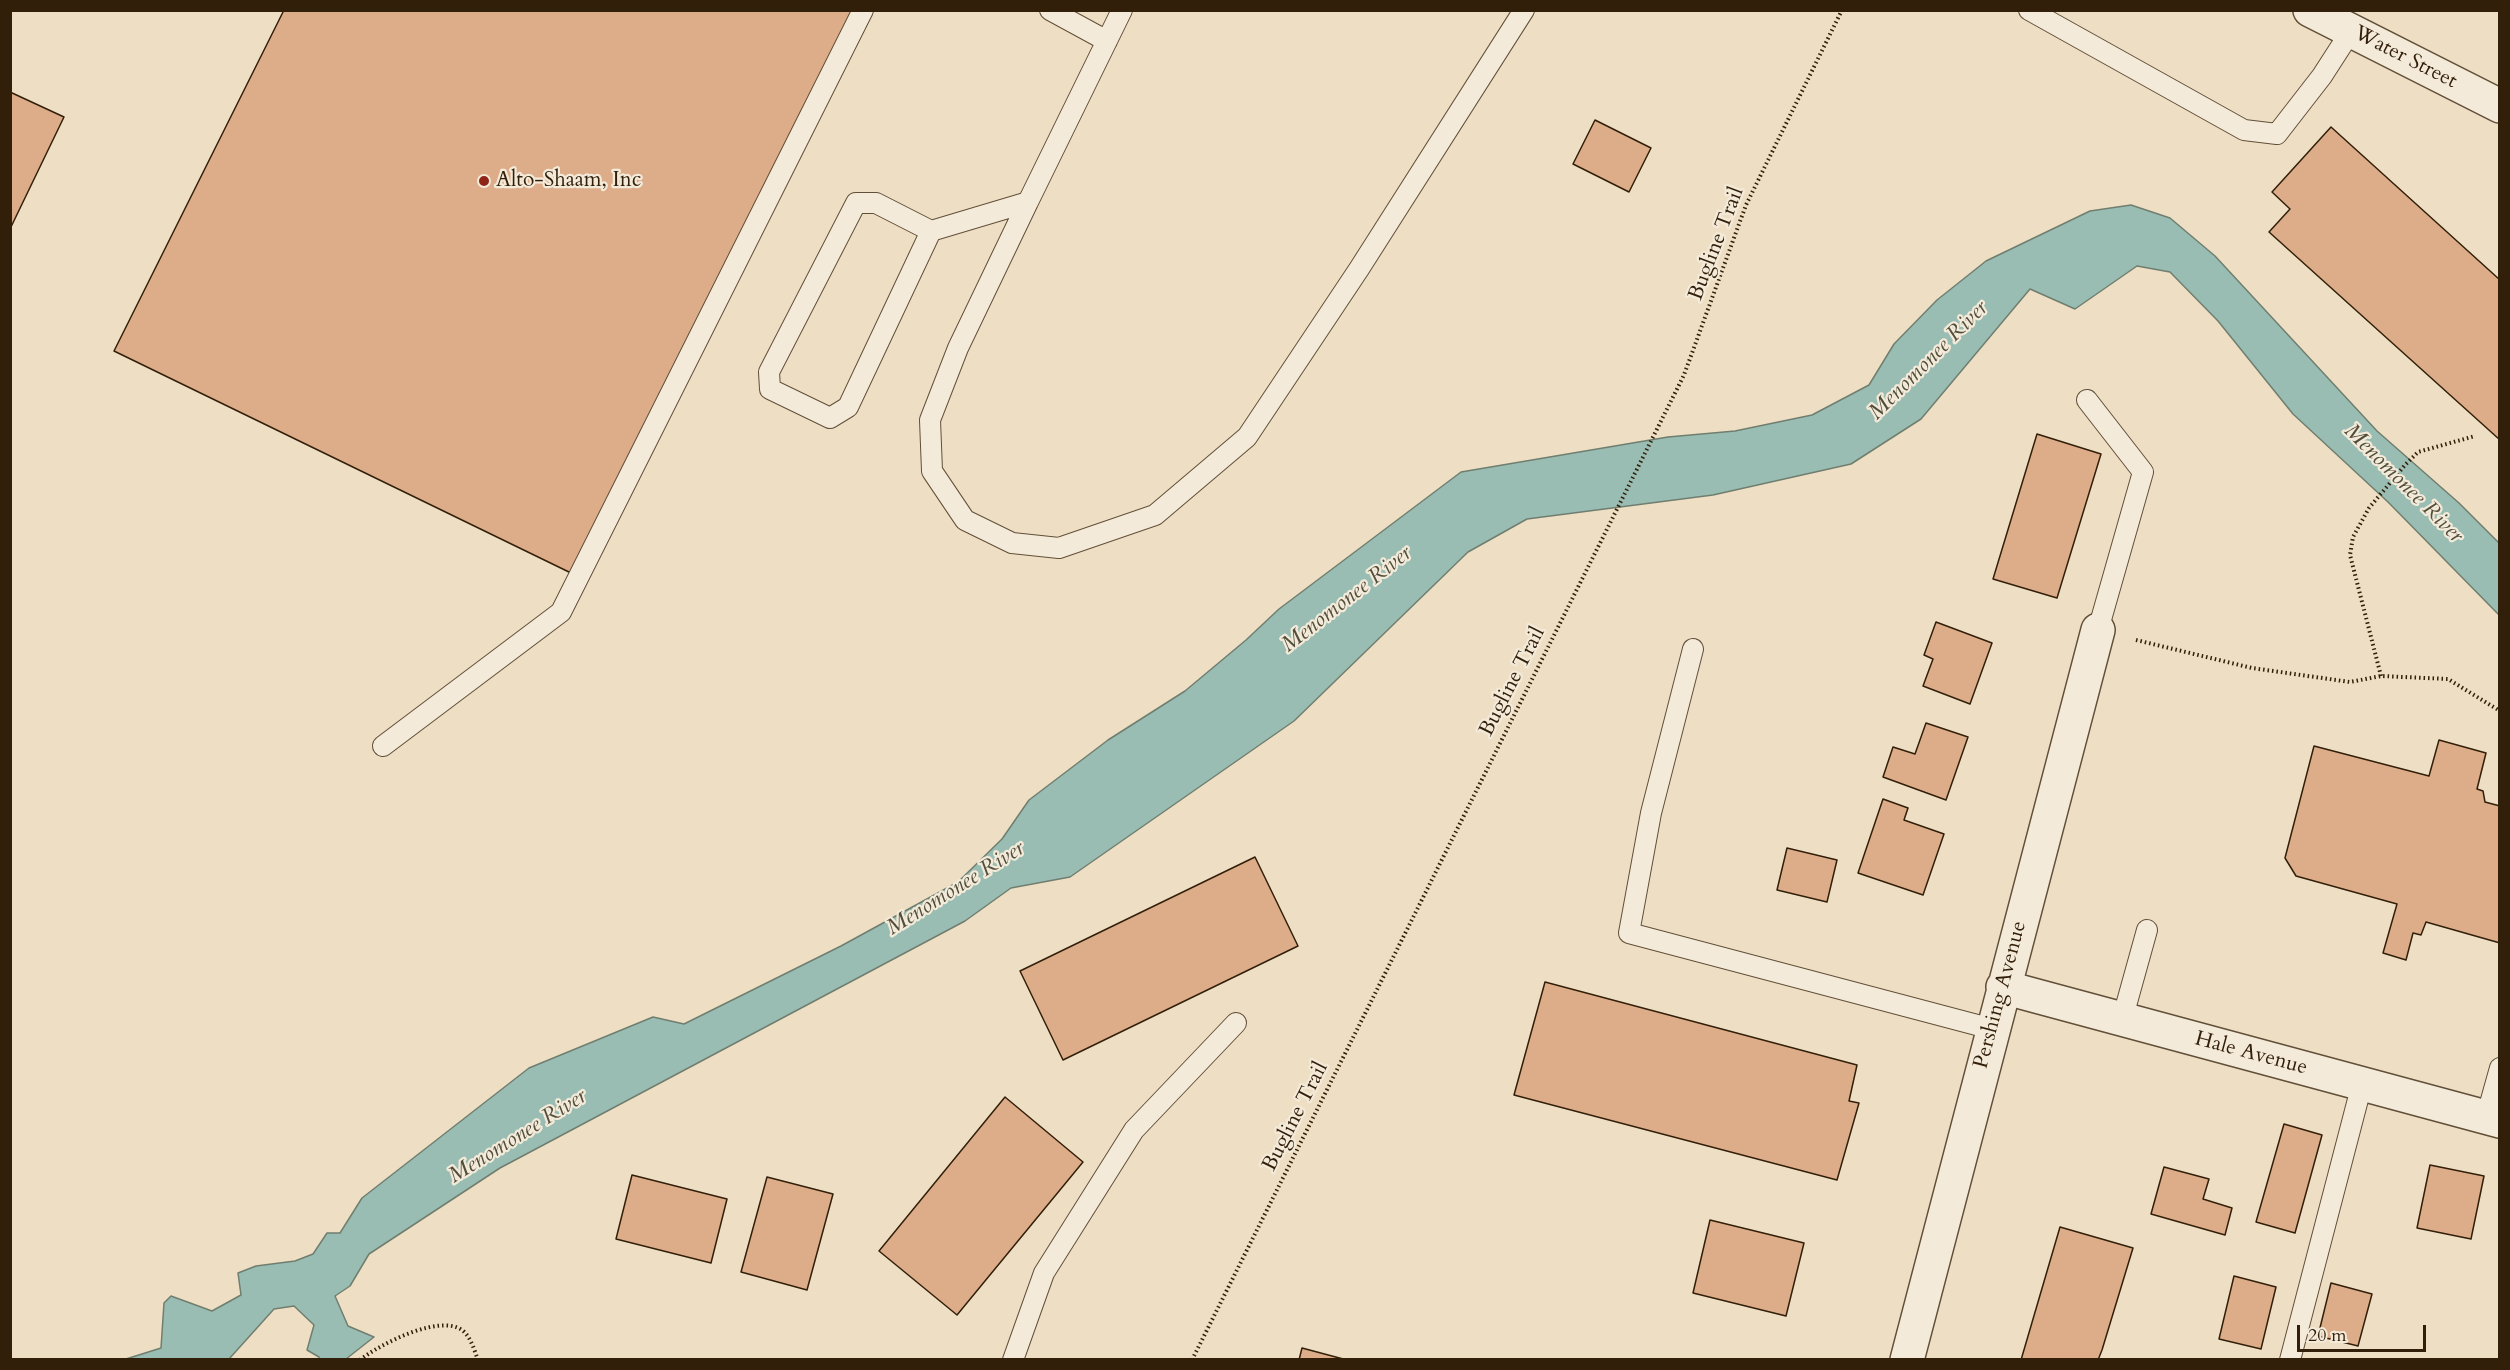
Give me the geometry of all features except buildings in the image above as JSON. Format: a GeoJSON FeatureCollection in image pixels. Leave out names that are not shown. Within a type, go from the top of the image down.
{"type":"FeatureCollection","features":[{"type":"Feature","properties":{"kind":"street","name":"Water Street"},"geometry":{"type":"LineString","coordinates":[[2310,10],[2499,106]]}},
{"type":"Feature","properties":{"kind":"street","name":"Pershing Avenue"},"geometry":{"type":"LineString","coordinates":[[1907,1359],[2098,630]]}},
{"type":"Feature","properties":{"kind":"street","name":"Hale Avenue"},"geometry":{"type":"LineString","coordinates":[[2003,987],[2493,1120]]}},
{"type":"Feature","properties":{"kind":"lane"},"geometry":{"type":"LineString","coordinates":[[383,746],[561,612],[863,10]]}},
{"type":"Feature","properties":{"kind":"lane"},"geometry":{"type":"LineString","coordinates":[[1050,10],[1107,40]]}},
{"type":"Feature","properties":{"kind":"lane"},"geometry":{"type":"LineString","coordinates":[[1122,10],[958,348],[930,420],[932,471],[965,520],[1012,543],[1059,548],[1155,515],[1247,437],[1359,269],[1518,14]]}},
{"type":"Feature","properties":{"kind":"lane"},"geometry":{"type":"LineString","coordinates":[[2029,10],[2244,130],[2277,134],[2322,76],[2351,31]]}},
{"type":"Feature","properties":{"kind":"lane"},"geometry":{"type":"LineString","coordinates":[[931,231],[848,406],[830,418],[770,389],[769,372],[856,203],[876,203],[931,231],[1028,202]]}},
{"type":"Feature","properties":{"kind":"lane"},"geometry":{"type":"LineString","coordinates":[[2087,400],[2143,472],[2098,630]]}},
{"type":"Feature","properties":{"kind":"lane"},"geometry":{"type":"LineString","coordinates":[[1693,649],[1651,813],[1629,933],[1992,1029]]}},
{"type":"Feature","properties":{"kind":"lane"},"geometry":{"type":"LineString","coordinates":[[2122,1020],[2147,930]]}},
{"type":"Feature","properties":{"kind":"lane"},"geometry":{"type":"LineString","coordinates":[[1012,1359],[1044,1273],[1134,1130],[1236,1023]]}},
{"type":"Feature","properties":{"kind":"lane"},"geometry":{"type":"LineString","coordinates":[[2493,1120],[2499,1068]]}},
{"type":"Feature","properties":{"kind":"lane"},"geometry":{"type":"LineString","coordinates":[[2290,1359],[2362,1084]]}},
{"type":"Feature","properties":{"kind":"path","name":"Bugline Trail"},"geometry":{"type":"LineString","coordinates":[[1192,1359],[1684,375],[1746,205],[1842,10]]}},
{"type":"Feature","properties":{"kind":"path"},"geometry":{"type":"LineString","coordinates":[[2381,676],[2350,555],[2353,537],[2376,498],[2418,452],[2475,436]]}},
{"type":"Feature","properties":{"kind":"path"},"geometry":{"type":"LineString","coordinates":[[2098,630],[2252,668],[2350,682],[2381,676],[2448,679],[2499,711]]}},
{"type":"Feature","properties":{"kind":"path"},"geometry":{"type":"LineString","coordinates":[[360,1359],[370,1351],[425,1327],[452,1325],[466,1333],[478,1359]]}},
{"type":"Feature","properties":{"kind":"water","name":"Menomonee River"},"geometry":{"type":"Polygon","coordinates":[[[2131,205],[2170,218],[2215,256],[2377,431],[2459,503],[2499,543],[2499,615],[2388,502],[2293,414],[2218,321],[2170,272],[2137,266],[2075,309],[2030,289],[1921,419],[1851,464],[1713,495],[1527,519],[1468,552],[1294,721],[1070,877],[1011,888],[965,921],[500,1168],[369,1254],[350,1286],[335,1296],[348,1326],[374,1337],[346,1359],[319,1359],[307,1350],[314,1325],[294,1306],[274,1309],[229,1359],[126,1359],[161,1348],[164,1303],[171,1296],[212,1311],[241,1295],[238,1273],[256,1266],[295,1261],[313,1254],[327,1233],[340,1233],[362,1198],[529,1068],[653,1017],[684,1024],[841,946],[958,882],[1002,839],[1029,800],[1108,740],[1185,691],[1279,609],[1461,472],[1668,437],[1735,431],[1812,415],[1869,385],[1894,344],[1937,300],[1986,261],[2090,211],[2131,205]]]}},
{"type":"Feature","properties":{"kind":"place","name":"Alto-Shaam, Inc"},"geometry":{"type":"Point","coordinates":[484,181]}}]}
